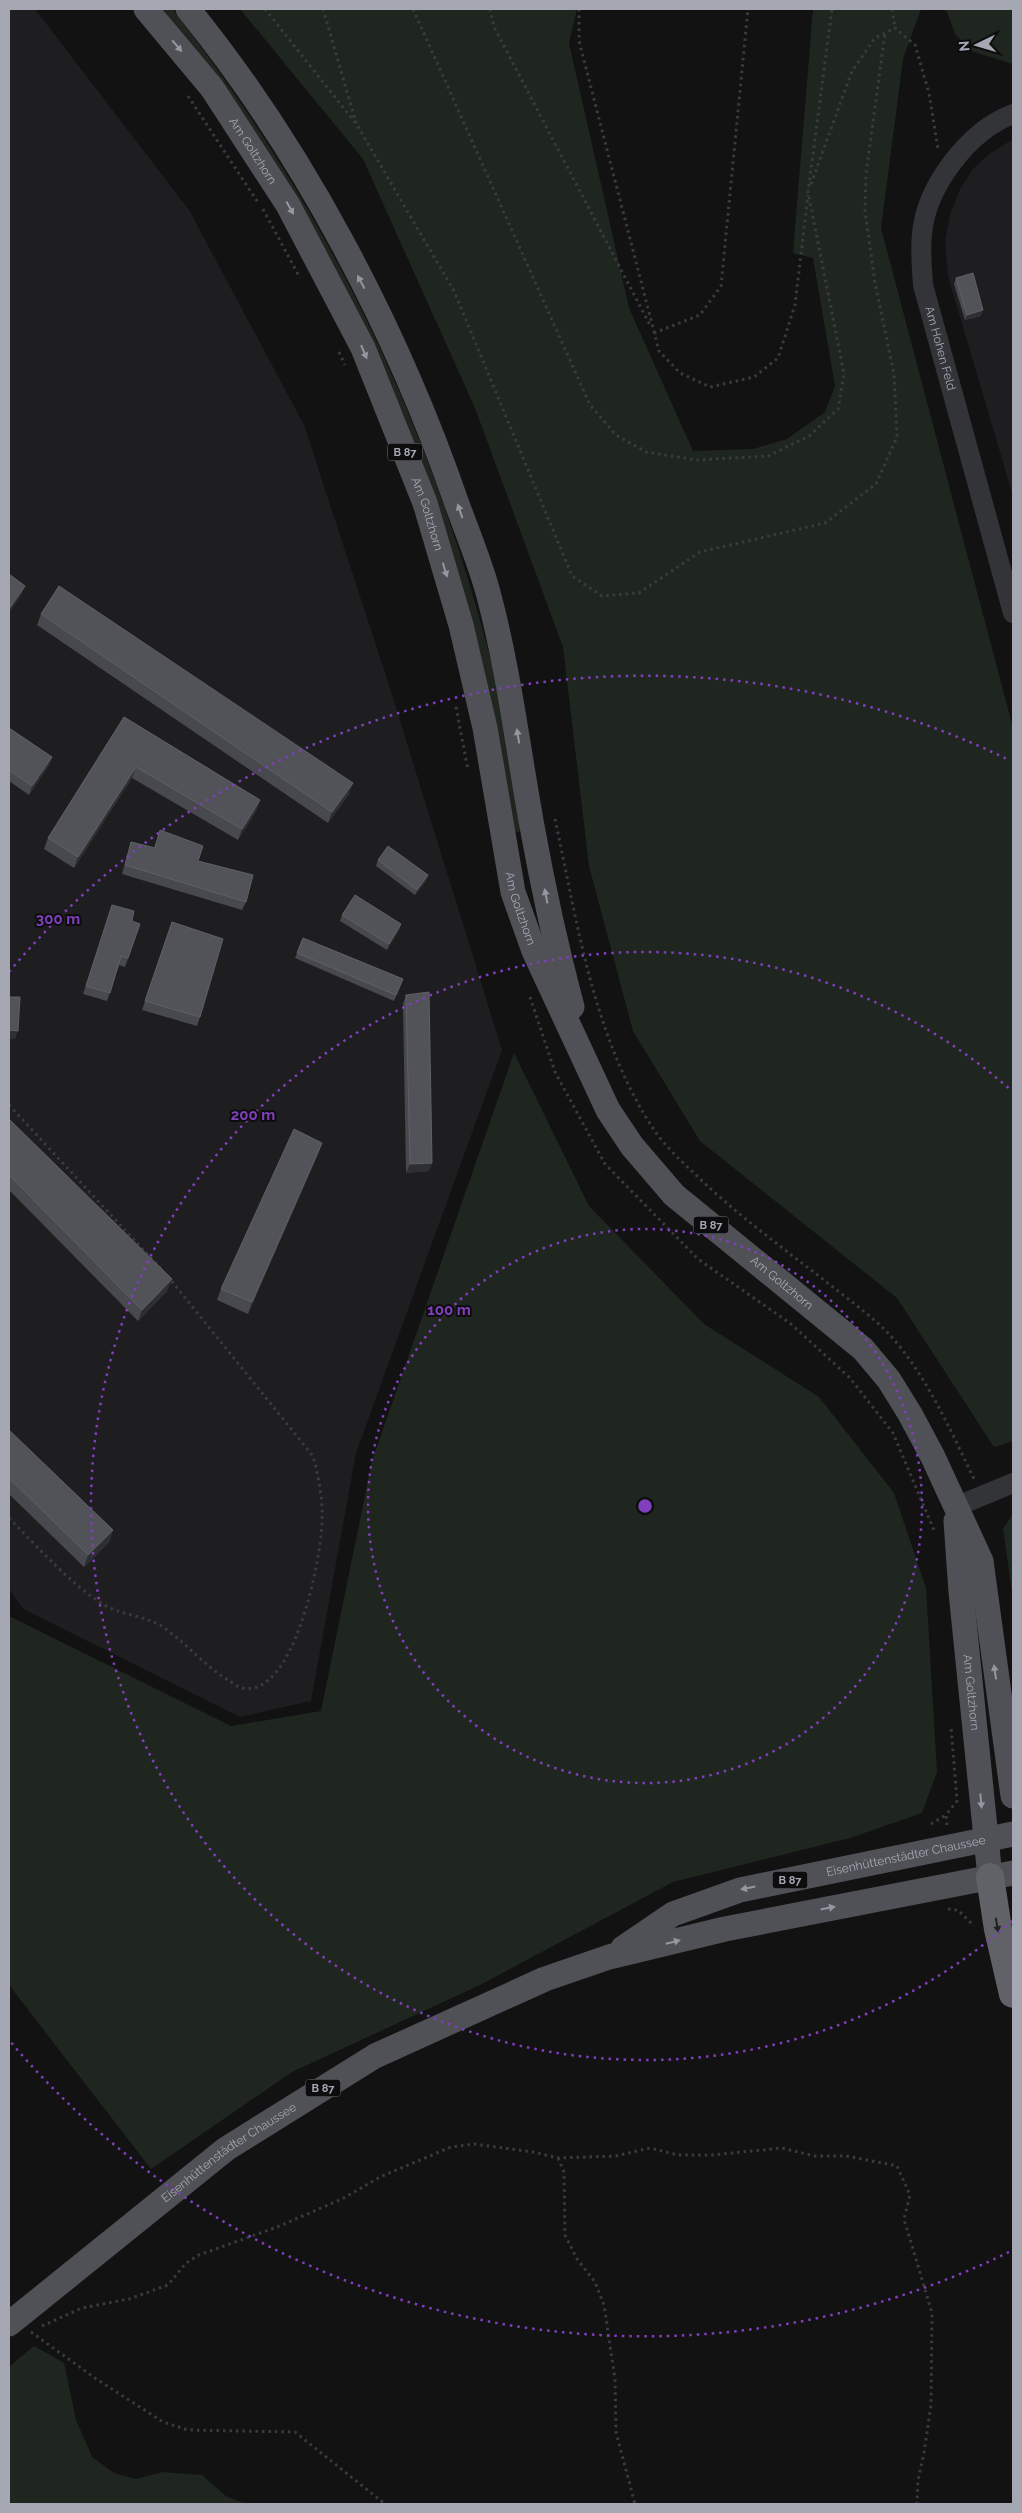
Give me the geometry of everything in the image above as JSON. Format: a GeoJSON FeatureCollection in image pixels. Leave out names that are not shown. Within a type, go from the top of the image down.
{"type":"FeatureCollection","features":[{"type":"Feature","properties":{"kind":"highway"},"geometry":{"type":"LineString","coordinates":[[1001,1875],[998,1929],[1013,1994]]}},
{"type":"Feature","properties":{"kind":"main road","name":"Am Goltzhorn"},"geometry":{"type":"LineString","coordinates":[[146,9],[212,88],[288,205],[363,348],[426,503],[461,625],[485,728],[513,892],[534,951],[608,1110],[632,1146],[674,1195],[863,1349],[889,1380],[933,1457],[981,1561],[1013,1796]]}},
{"type":"Feature","properties":{"kind":"main road","name":"Am Goltzhorn"},"geometry":{"type":"LineString","coordinates":[[188,9],[222,51],[309,183],[381,320],[437,445],[488,593],[507,672],[532,826],[556,944],[590,1072]]}},
{"type":"Feature","properties":{"kind":"main road","name":"Am Goltzhorn"},"geometry":{"type":"LineString","coordinates":[[955,1507],[984,1839],[1001,1875]]}},
{"type":"Feature","properties":{"kind":"main road"},"geometry":{"type":"LineString","coordinates":[[1002,1720],[1013,1753]]}},
{"type":"Feature","properties":{"kind":"main road","name":"Eisenhüttenstädter Chaussee"},"geometry":{"type":"LineString","coordinates":[[609,1957],[673,1914],[740,1890],[1013,1834]]}},
{"type":"Feature","properties":{"kind":"main road","name":"Eisenhüttenstädter Chaussee"},"geometry":{"type":"LineString","coordinates":[[21,2331],[226,2148],[367,2061],[545,1980],[609,1957],[780,1917],[1001,1875]]}},
{"type":"Feature","properties":{"kind":"street","name":"Am Hohen Feld"},"geometry":{"type":"LineString","coordinates":[[1013,114],[968,143],[942,177],[928,206],[921,235],[923,284],[1013,613]]}},
{"type":"Feature","properties":{"kind":"street"},"geometry":{"type":"LineString","coordinates":[[955,1507],[1013,1483]]}},
{"type":"Feature","properties":{"kind":"path"},"geometry":{"type":"LineString","coordinates":[[265,9],[357,125],[454,291],[572,576],[602,596],[639,593],[700,552],[825,523],[876,484],[897,437],[894,374],[875,283],[865,211],[866,174],[885,33]]}},
{"type":"Feature","properties":{"kind":"path"},"geometry":{"type":"LineString","coordinates":[[323,9],[357,125]]}},
{"type":"Feature","properties":{"kind":"path"},"geometry":{"type":"LineString","coordinates":[[413,9],[590,405],[616,435],[646,452],[697,460],[768,456],[809,436],[838,409],[844,374],[808,192],[852,71],[876,38],[895,28]]}},
{"type":"Feature","properties":{"kind":"path"},"geometry":{"type":"LineString","coordinates":[[490,9],[494,27],[654,333]]}},
{"type":"Feature","properties":{"kind":"path"},"geometry":{"type":"LineString","coordinates":[[580,9],[579,41],[659,351],[680,374],[710,387],[754,377],[778,358],[795,305],[832,9]]}},
{"type":"Feature","properties":{"kind":"path"},"geometry":{"type":"LineString","coordinates":[[654,333],[700,316],[722,286],[748,9]]}},
{"type":"Feature","properties":{"kind":"path"},"geometry":{"type":"LineString","coordinates":[[892,9],[895,28],[915,45],[929,93],[942,177]]}},
{"type":"Feature","properties":{"kind":"path"},"geometry":{"type":"LineString","coordinates":[[184,89],[264,212],[300,279]]}},
{"type":"Feature","properties":{"kind":"path"},"geometry":{"type":"LineString","coordinates":[[337,347],[349,374]]}},
{"type":"Feature","properties":{"kind":"path"},"geometry":{"type":"LineString","coordinates":[[454,697],[469,774]]}},
{"type":"Feature","properties":{"kind":"path"},"geometry":{"type":"LineString","coordinates":[[553,811],[590,979],[605,1032],[627,1082],[655,1131],[721,1200],[853,1303],[887,1333],[932,1396],[982,1495]]}},
{"type":"Feature","properties":{"kind":"path"},"geometry":{"type":"LineString","coordinates":[[526,988],[555,1072],[605,1164],[698,1259],[791,1324],[850,1378],[893,1433],[933,1527],[935,1536]]}},
{"type":"Feature","properties":{"kind":"path"},"geometry":{"type":"LineString","coordinates":[[9,1105],[164,1272],[313,1456],[320,1482],[322,1524],[311,1597],[298,1634],[273,1676],[258,1686],[242,1688],[212,1671],[166,1628],[102,1604],[66,1575],[9,1518]]}},
{"type":"Feature","properties":{"kind":"path"},"geometry":{"type":"LineString","coordinates":[[931,1824],[946,1815],[957,1801],[951,1724]]}},
{"type":"Feature","properties":{"kind":"path"},"geometry":{"type":"LineString","coordinates":[[946,1815],[950,1846]]}},
{"type":"Feature","properties":{"kind":"path"},"geometry":{"type":"LineString","coordinates":[[955,1883],[958,1910]]}},
{"type":"Feature","properties":{"kind":"path"},"geometry":{"type":"LineString","coordinates":[[941,1908],[958,1910],[979,1931],[998,1929]]}},
{"type":"Feature","properties":{"kind":"path"},"geometry":{"type":"LineString","coordinates":[[21,2331],[82,2308],[129,2299],[168,2285],[186,2263],[199,2255],[277,2227],[342,2199],[380,2177],[450,2148],[474,2144],[532,2152],[558,2158],[616,2156],[650,2148],[678,2155],[712,2155],[782,2148],[814,2156],[846,2156],[897,2166],[910,2195],[904,2219],[932,2313],[931,2405],[918,2480],[918,2504]]}},
{"type":"Feature","properties":{"kind":"path"},"geometry":{"type":"LineString","coordinates":[[558,2158],[564,2172],[565,2235],[577,2259],[595,2282],[604,2305],[615,2379],[616,2432],[635,2504]]}},
{"type":"Feature","properties":{"kind":"path"},"geometry":{"type":"LineString","coordinates":[[21,2331],[45,2318]]}},
{"type":"Feature","properties":{"kind":"path"},"geometry":{"type":"LineString","coordinates":[[21,2331],[163,2422],[188,2430],[295,2432],[385,2504]]}},
{"type":"Feature","properties":{"kind":"shaded area"},"geometry":{"type":"Polygon","coordinates":[[[9,9],[35,9],[189,210],[304,425],[388,682],[502,1050],[356,1453],[311,1701],[240,1717],[23,1609],[9,1589],[9,9]]]}},
{"type":"Feature","properties":{"kind":"shaded area"},"geometry":{"type":"Polygon","coordinates":[[[163,9],[173,10],[227,84],[278,159],[323,237],[365,317],[402,398],[436,482],[465,569],[490,657],[504,722],[523,831],[513,833],[447,536],[207,66],[163,9]]]}},
{"type":"Feature","properties":{"kind":"shaded area"},"geometry":{"type":"Polygon","coordinates":[[[240,9],[577,9],[569,43],[629,308],[693,451],[753,449],[787,439],[825,412],[835,386],[813,258],[793,253],[813,9],[921,9],[903,59],[881,228],[1013,728],[1013,1441],[994,1447],[897,1298],[700,1141],[633,1031],[589,866],[563,647],[475,408],[363,159],[240,9]]]}},
{"type":"Feature","properties":{"kind":"shaded area"},"geometry":{"type":"Polygon","coordinates":[[[946,9],[1013,9],[1013,64],[971,51],[955,34],[946,9]]]}},
{"type":"Feature","properties":{"kind":"shaded area"},"geometry":{"type":"Polygon","coordinates":[[[1013,139],[1013,496],[948,276],[945,242],[950,215],[960,189],[973,169],[988,155],[1013,139]]]}},
{"type":"Feature","properties":{"kind":"shaded area"},"geometry":{"type":"Polygon","coordinates":[[[514,1053],[589,1206],[704,1324],[819,1397],[894,1493],[926,1588],[937,1772],[922,1813],[850,1838],[673,1882],[478,1986],[292,2072],[151,2169],[9,1985],[9,1616],[231,1726],[321,1711],[372,1461],[514,1053]]]}},
{"type":"Feature","properties":{"kind":"shaded area"},"geometry":{"type":"Polygon","coordinates":[[[1013,1513],[1013,1599],[1003,1529],[1013,1513]]]}},
{"type":"Feature","properties":{"kind":"shaded area"},"geometry":{"type":"Polygon","coordinates":[[[34,2346],[64,2363],[76,2420],[92,2457],[114,2473],[136,2479],[162,2472],[202,2475],[227,2497],[247,2504],[9,2504],[9,2367],[34,2346]]]}},
{"type":"Feature","properties":{"kind":"building"},"geometry":{"type":"Polygon","coordinates":[[[973,273],[983,310],[967,315],[956,278],[973,273]]]}},
{"type":"Feature","properties":{"kind":"building"},"geometry":{"type":"Polygon","coordinates":[[[9,574],[25,586],[9,609],[9,574]]]}},
{"type":"Feature","properties":{"kind":"building"},"geometry":{"type":"Polygon","coordinates":[[[59,586],[353,783],[332,812],[41,614],[59,586]]]}},
{"type":"Feature","properties":{"kind":"building"},"geometry":{"type":"Polygon","coordinates":[[[124,717],[260,800],[242,829],[136,767],[78,857],[48,838],[124,717]]]}},
{"type":"Feature","properties":{"kind":"building"},"geometry":{"type":"Polygon","coordinates":[[[9,728],[52,757],[32,786],[9,770],[9,728]]]}},
{"type":"Feature","properties":{"kind":"building"},"geometry":{"type":"Polygon","coordinates":[[[160,830],[203,846],[198,861],[253,875],[246,902],[125,865],[131,842],[155,848],[160,830]]]}},
{"type":"Feature","properties":{"kind":"building"},"geometry":{"type":"Polygon","coordinates":[[[388,846],[428,875],[417,890],[378,860],[388,846]]]}},
{"type":"Feature","properties":{"kind":"building"},"geometry":{"type":"Polygon","coordinates":[[[355,895],[401,924],[389,944],[342,915],[355,895]]]}},
{"type":"Feature","properties":{"kind":"building"},"geometry":{"type":"Polygon","coordinates":[[[112,905],[134,911],[132,921],[140,924],[128,958],[121,956],[110,993],[86,986],[112,905]]]}},
{"type":"Feature","properties":{"kind":"building"},"geometry":{"type":"Polygon","coordinates":[[[172,922],[223,939],[200,1017],[145,1001],[172,922]]]}},
{"type":"Feature","properties":{"kind":"building"},"geometry":{"type":"Polygon","coordinates":[[[303,938],[403,979],[396,995],[297,953],[303,938]]]}},
{"type":"Feature","properties":{"kind":"building"},"geometry":{"type":"Polygon","coordinates":[[[429,992],[432,1163],[410,1164],[406,995],[429,992]]]}},
{"type":"Feature","properties":{"kind":"building"},"geometry":{"type":"Polygon","coordinates":[[[9,997],[20,997],[18,1031],[9,1030],[9,997]]]}},
{"type":"Feature","properties":{"kind":"building"},"geometry":{"type":"Polygon","coordinates":[[[9,1119],[172,1279],[142,1310],[9,1175],[9,1119]]]}},
{"type":"Feature","properties":{"kind":"building"},"geometry":{"type":"Polygon","coordinates":[[[294,1129],[322,1143],[252,1302],[221,1289],[294,1129]]]}},
{"type":"Feature","properties":{"kind":"building"},"geometry":{"type":"Polygon","coordinates":[[[9,1430],[113,1530],[88,1555],[9,1478],[9,1430]]]}}]}
